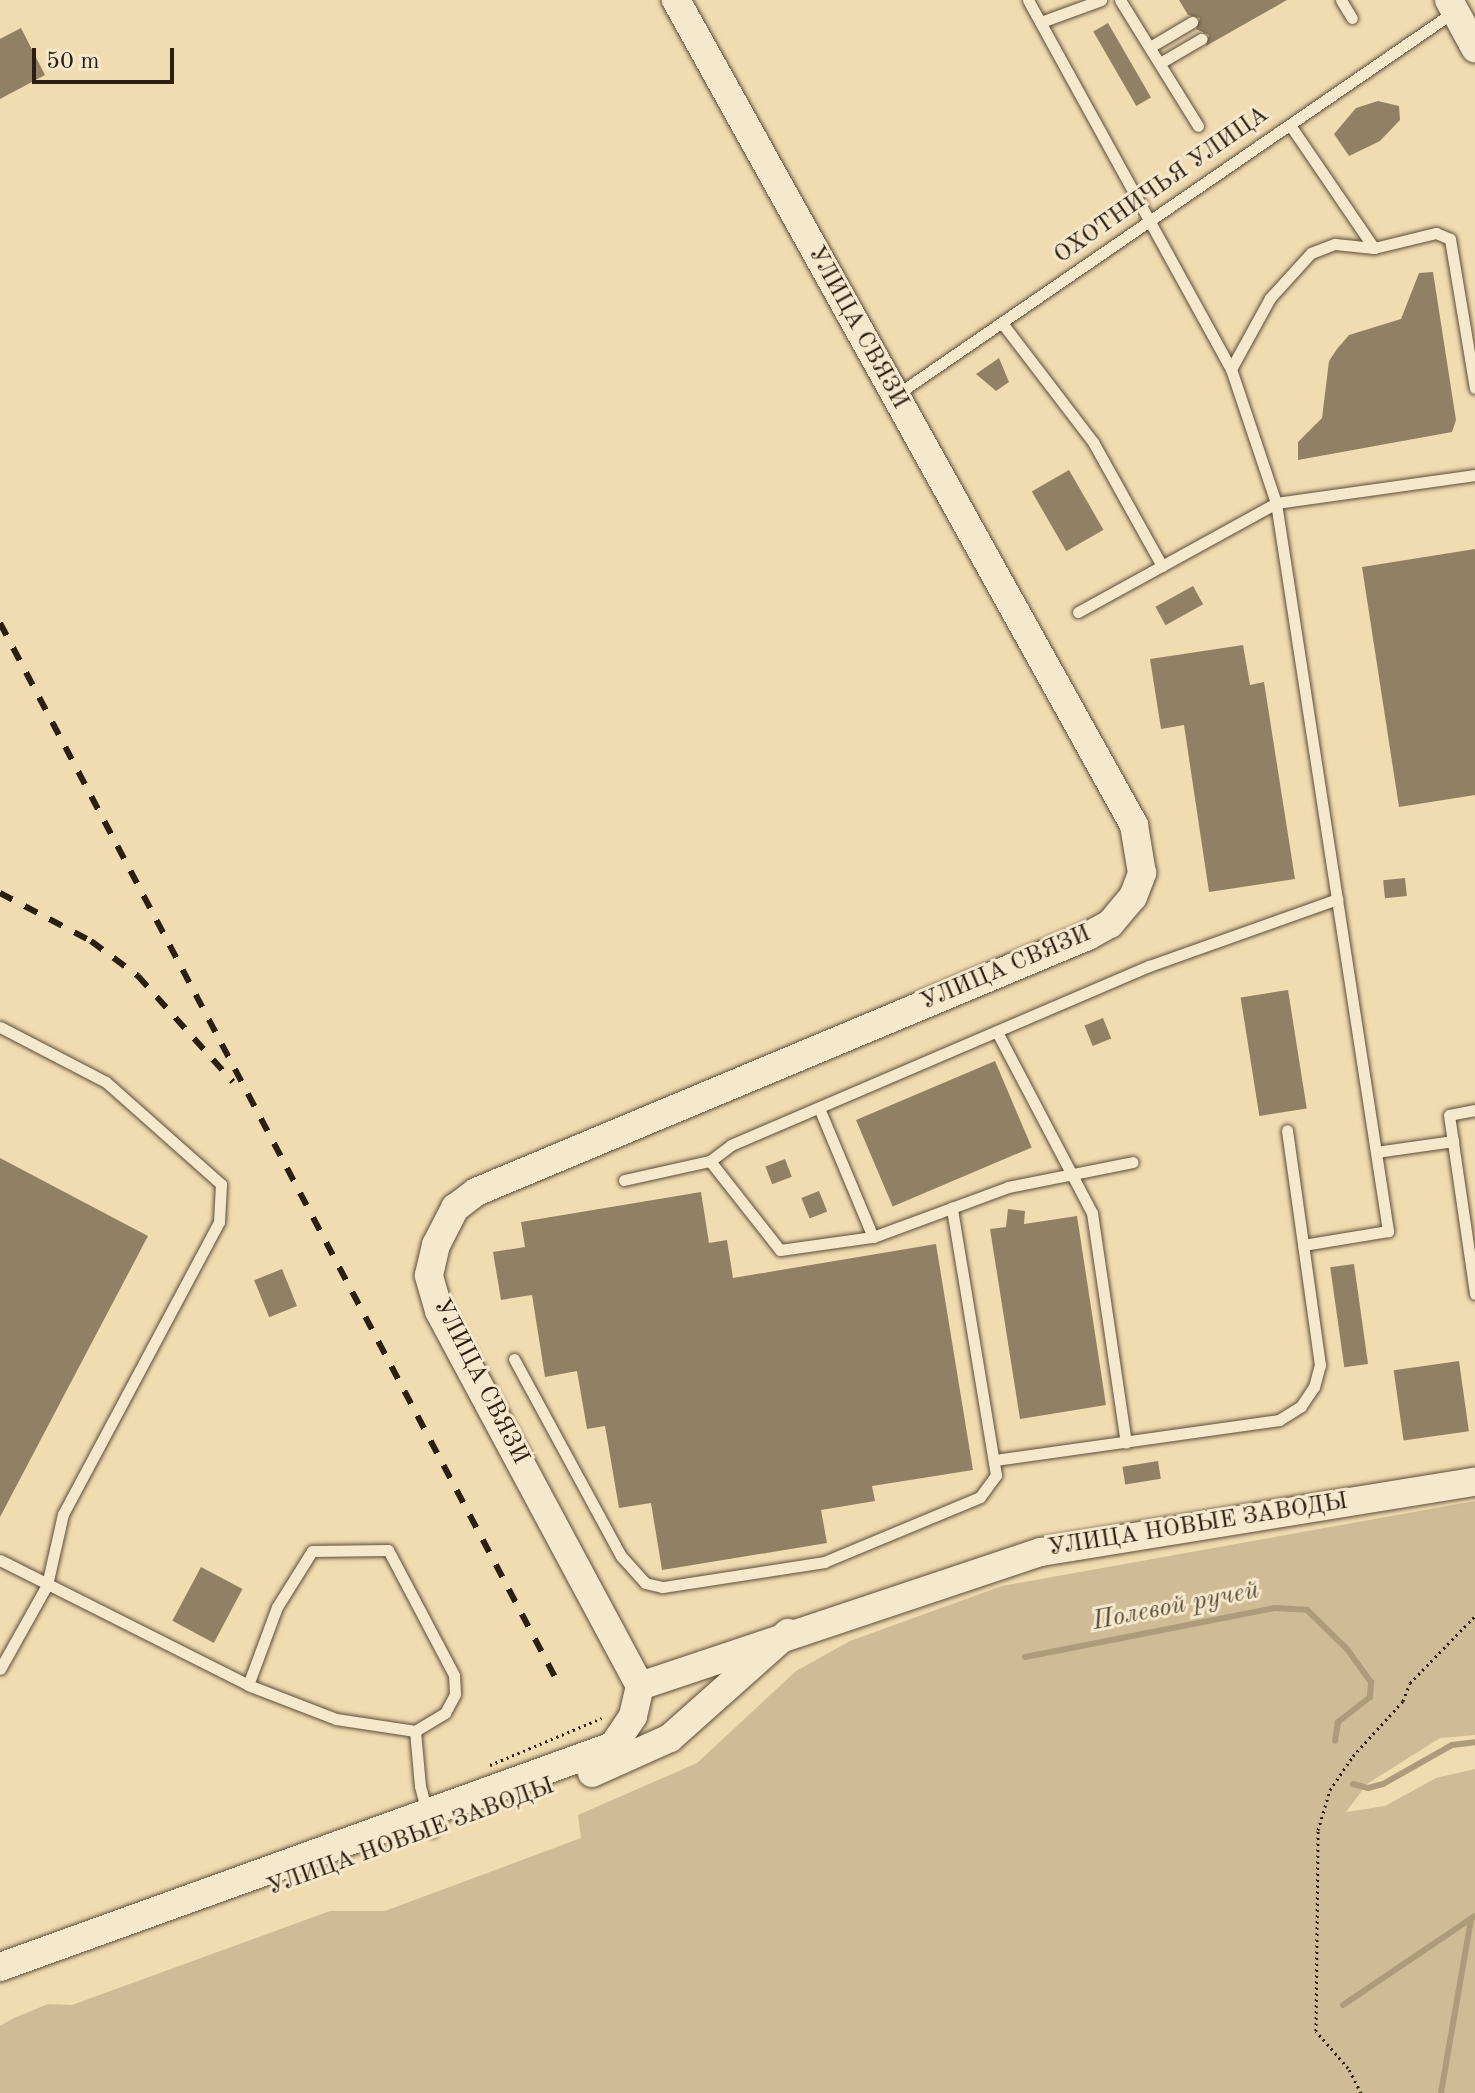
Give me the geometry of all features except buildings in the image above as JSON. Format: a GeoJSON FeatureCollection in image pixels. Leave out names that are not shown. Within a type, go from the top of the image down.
{"type":"FeatureCollection","features":[{"type":"Feature","properties":{"kind":"street","name":"УЛИЦА СВЯЗИ"},"geometry":{"type":"LineString","coordinates":[[640,1686],[439,1311],[429,1275],[436,1245],[455,1208],[476,1192],[1088,936],[1110,924],[1125,906],[1142,873],[1134,825],[676,0]]}},
{"type":"Feature","properties":{"kind":"street"},"geometry":{"type":"LineString","coordinates":[[1452,5],[1475,48]]}},
{"type":"Feature","properties":{"kind":"street","name":"УЛИЦА НОВЫЕ ЗАВОДЫ"},"geometry":{"type":"LineString","coordinates":[[640,1686],[998,1563],[1102,1538],[1475,1482]]}},
{"type":"Feature","properties":{"kind":"street","name":"УЛИЦА НОВЫЕ ЗАВОДЫ"},"geometry":{"type":"LineString","coordinates":[[0,1967],[625,1760],[670,1738],[788,1633]]}},
{"type":"Feature","properties":{"kind":"street"},"geometry":{"type":"LineString","coordinates":[[621,1716],[640,1686]]}},
{"type":"Feature","properties":{"kind":"street","name":"УЛИЦА НОВЫЕ ЗАВОДЫ"},"geometry":{"type":"LineString","coordinates":[[0,1985],[429,1823],[599,1753],[613,1746],[621,1716]]}},
{"type":"Feature","properties":{"kind":"lane"},"geometry":{"type":"LineString","coordinates":[[1028,0],[1152,219],[1231,369],[1276,503],[1388,1231],[1303,1245]]}},
{"type":"Feature","properties":{"kind":"lane"},"geometry":{"type":"LineString","coordinates":[[1041,22],[1101,0]]}},
{"type":"Feature","properties":{"kind":"lane"},"geometry":{"type":"LineString","coordinates":[[1120,0],[1198,126]]}},
{"type":"Feature","properties":{"kind":"lane"},"geometry":{"type":"LineString","coordinates":[[1341,0],[1352,18]]}},
{"type":"Feature","properties":{"kind":"lane","name":"ОХОТНИЧЬЯ УЛИЦА"},"geometry":{"type":"LineString","coordinates":[[894,397],[1290,125],[1452,5]]}},
{"type":"Feature","properties":{"kind":"lane"},"geometry":{"type":"LineString","coordinates":[[1150,47],[1192,22]]}},
{"type":"Feature","properties":{"kind":"lane"},"geometry":{"type":"LineString","coordinates":[[1160,63],[1201,39]]}},
{"type":"Feature","properties":{"kind":"lane"},"geometry":{"type":"LineString","coordinates":[[1290,125],[1374,248]]}},
{"type":"Feature","properties":{"kind":"lane"},"geometry":{"type":"LineString","coordinates":[[1231,369],[1270,298],[1311,253],[1335,244],[1374,248],[1436,233],[1450,239],[1475,388]]}},
{"type":"Feature","properties":{"kind":"lane"},"geometry":{"type":"LineString","coordinates":[[1002,323],[1093,442],[1162,566]]}},
{"type":"Feature","properties":{"kind":"lane"},"geometry":{"type":"LineString","coordinates":[[1078,612],[1276,503],[1475,475]]}},
{"type":"Feature","properties":{"kind":"lane"},"geometry":{"type":"LineString","coordinates":[[624,1180],[710,1161],[731,1145],[1149,966],[1337,899]]}},
{"type":"Feature","properties":{"kind":"lane"},"geometry":{"type":"LineString","coordinates":[[0,1027],[106,1082],[221,1184],[219,1222],[63,1514],[47,1585],[0,1669]]}},
{"type":"Feature","properties":{"kind":"lane"},"geometry":{"type":"LineString","coordinates":[[997,1032],[1092,1213],[1126,1442]]}},
{"type":"Feature","properties":{"kind":"lane"},"geometry":{"type":"LineString","coordinates":[[819,1108],[873,1237]]}},
{"type":"Feature","properties":{"kind":"lane"},"geometry":{"type":"LineString","coordinates":[[1475,1110],[1449,1115],[1475,1294]]}},
{"type":"Feature","properties":{"kind":"lane"},"geometry":{"type":"LineString","coordinates":[[995,1460],[1279,1420],[1301,1406],[1314,1387],[1320,1365],[1287,1130]]}},
{"type":"Feature","properties":{"kind":"lane"},"geometry":{"type":"LineString","coordinates":[[1376,1152],[1453,1141]]}},
{"type":"Feature","properties":{"kind":"lane"},"geometry":{"type":"LineString","coordinates":[[710,1161],[780,1250],[873,1237],[1008,1187],[1133,1162]]}},
{"type":"Feature","properties":{"kind":"lane"},"geometry":{"type":"LineString","coordinates":[[514,1359],[631,1572],[663,1587],[824,1562],[881,1542],[980,1497],[996,1475],[952,1208]]}},
{"type":"Feature","properties":{"kind":"lane"},"geometry":{"type":"LineString","coordinates":[[0,1560],[248,1685],[336,1719],[415,1731],[445,1713],[455,1694],[454,1675],[388,1550],[312,1551],[277,1607],[248,1685]]}},
{"type":"Feature","properties":{"kind":"lane"},"geometry":{"type":"LineString","coordinates":[[415,1731],[429,1823]]}},
{"type":"Feature","properties":{"kind":"path"},"geometry":{"type":"LineString","coordinates":[[1361,2093],[1348,2068],[1316,2031],[1318,1830],[1330,1790],[1353,1756],[1403,1701],[1410,1683],[1475,1616]]}},
{"type":"Feature","properties":{"kind":"path"},"geometry":{"type":"LineString","coordinates":[[489,1762],[621,1716]]}},
{"type":"Feature","properties":{"kind":"shaded area"},"geometry":{"type":"Polygon","coordinates":[[[1475,1501],[1475,1735],[1440,1738],[1367,1784],[1346,1812],[1385,1806],[1436,1778],[1475,1769],[1475,2093],[0,2093],[0,2026],[14,2018],[48,2004],[72,2005],[330,1911],[385,1911],[581,1838],[578,1815],[697,1763],[796,1671],[850,1641],[1002,1586],[1475,1501]]]}},
{"type":"Feature","properties":{"kind":"waterway","name":"Полевой ручей"},"geometry":{"type":"LineString","coordinates":[[1025,1657],[1274,1608],[1307,1610],[1347,1649],[1371,1682],[1370,1697],[1338,1722],[1335,1741]]}},
{"type":"Feature","properties":{"kind":"waterway","name":"Полевой ручей"},"geometry":{"type":"LineString","coordinates":[[1353,1784],[1368,1788],[1383,1784],[1452,1745],[1475,1742]]}},
{"type":"Feature","properties":{"kind":"waterway"},"geometry":{"type":"LineString","coordinates":[[1343,2005],[1475,1916]]}},
{"type":"Feature","properties":{"kind":"waterway"},"geometry":{"type":"LineString","coordinates":[[1441,2093],[1471,1919]]}},
{"type":"Feature","properties":{"kind":"railway"},"geometry":{"type":"LineString","coordinates":[[0,623],[556,1679]]}},
{"type":"Feature","properties":{"kind":"railway"},"geometry":{"type":"LineString","coordinates":[[0,893],[91,941],[138,976],[233,1082]]}}]}
